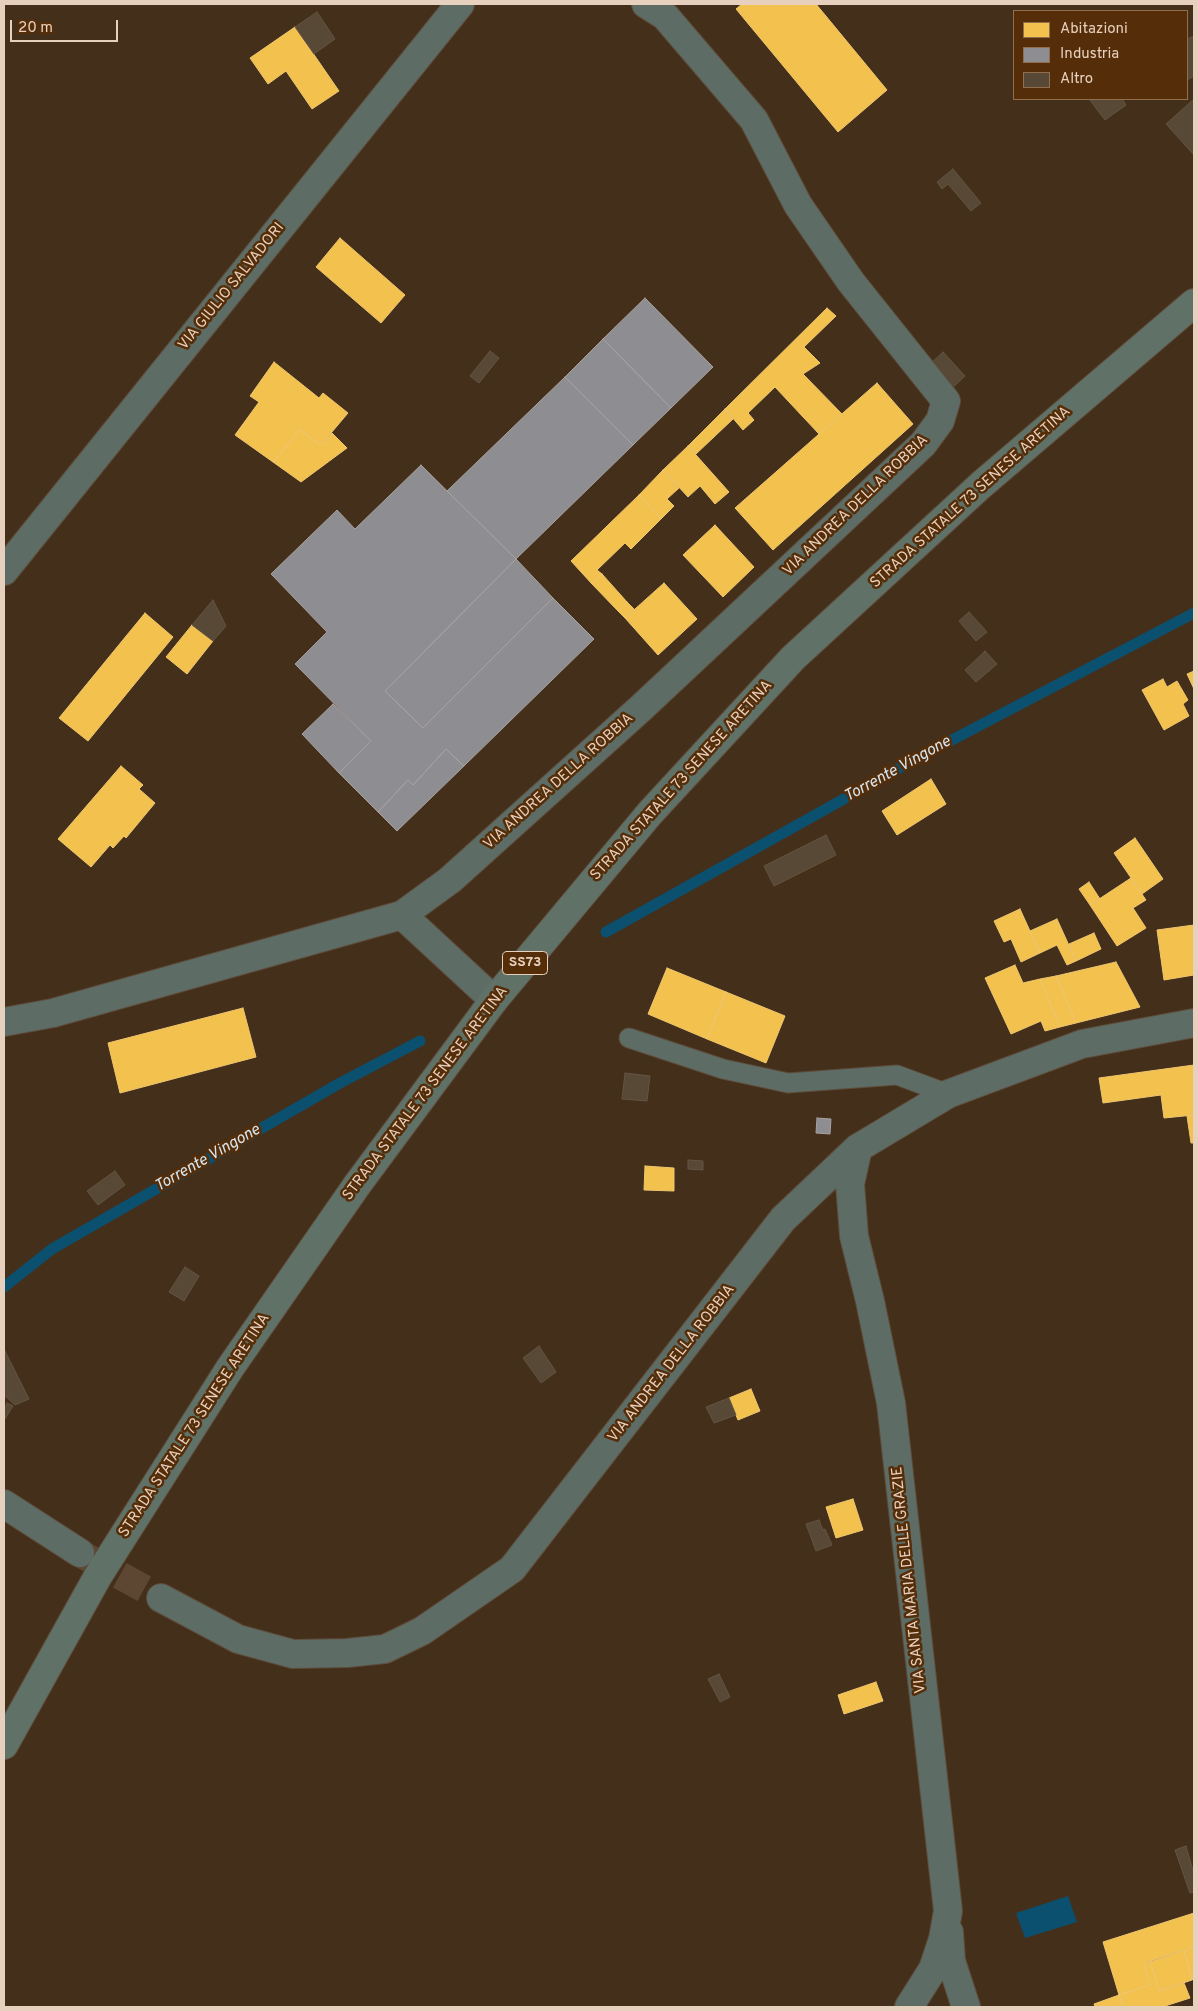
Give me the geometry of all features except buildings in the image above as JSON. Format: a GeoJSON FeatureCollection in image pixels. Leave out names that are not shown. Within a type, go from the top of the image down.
{"type":"FeatureCollection","features":[{"type":"Feature","properties":{"kind":"main road","name":"STRADA STATALE 73 SENESE ARETINA"},"geometry":{"type":"LineString","coordinates":[[4,1745],[98,1576],[230,1368],[357,1185],[494,1000],[650,813],[794,658],[981,486],[1194,303]]}},
{"type":"Feature","properties":{"kind":"street","name":"VIA GIULIO SALVADORI"},"geometry":{"type":"LineString","coordinates":[[4,571],[460,4]]}},
{"type":"Feature","properties":{"kind":"street","name":"VIA ANDREA DELLA ROBBIA"},"geometry":{"type":"LineString","coordinates":[[402,916],[450,880],[641,708],[923,444],[940,422],[946,401],[851,282],[803,213],[754,120],[665,16],[646,4]]}},
{"type":"Feature","properties":{"kind":"street"},"geometry":{"type":"LineString","coordinates":[[4,1022],[53,1013],[402,916],[494,1000]]}},
{"type":"Feature","properties":{"kind":"street","name":"VIA ANDREA DELLA ROBBIA"},"geometry":{"type":"LineString","coordinates":[[162,1598],[238,1639],[294,1654],[347,1654],[385,1649],[422,1631],[512,1570],[784,1219],[858,1148],[948,1094],[1082,1044],[1194,1023]]}},
{"type":"Feature","properties":{"kind":"street","name":"VIA SANTA MARIA DELLE GRAZIE"},"geometry":{"type":"LineString","coordinates":[[858,1148],[850,1184],[854,1236],[870,1301],[891,1403],[948,1910],[943,1939],[934,1970],[909,2007]]}},
{"type":"Feature","properties":{"kind":"street"},"geometry":{"type":"LineString","coordinates":[[4,1504],[80,1553]]}},
{"type":"Feature","properties":{"kind":"street"},"geometry":{"type":"LineString","coordinates":[[948,1910],[951,1961],[966,2007]]}},
{"type":"Feature","properties":{"kind":"lane"},"geometry":{"type":"LineString","coordinates":[[629,1038],[723,1069],[788,1083],[897,1075],[948,1094]]}},
{"type":"Feature","properties":{"kind":"water"},"geometry":{"type":"Polygon","coordinates":[[[1068,1896],[1077,1922],[1025,1938],[1016,1913],[1068,1896]]]}},
{"type":"Feature","properties":{"kind":"waterway","name":"Torrente Vingone"},"geometry":{"type":"LineString","coordinates":[[606,932],[910,762],[1194,613]]}},
{"type":"Feature","properties":{"kind":"waterway","name":"Torrente Vingone"},"geometry":{"type":"LineString","coordinates":[[4,1287],[52,1249],[340,1083],[420,1041]]}},
{"type":"Feature","properties":{"kind":"tunnel"},"geometry":{"type":"LineString","coordinates":[[83,1555],[161,1598]]}}]}
